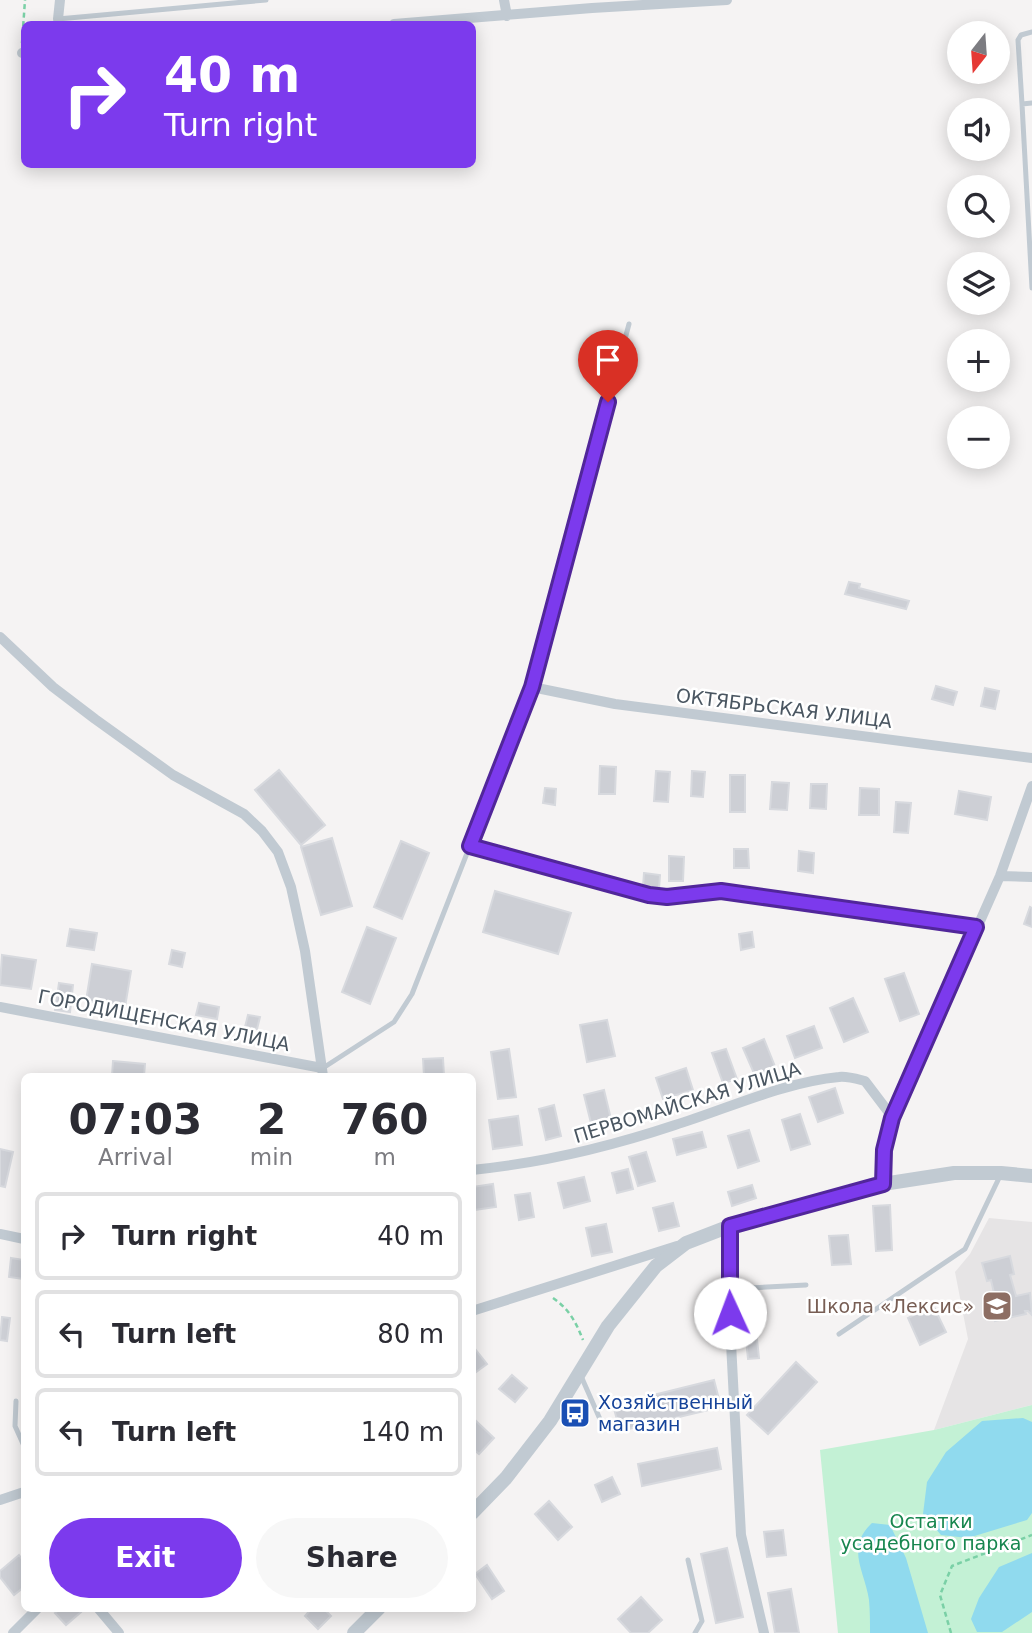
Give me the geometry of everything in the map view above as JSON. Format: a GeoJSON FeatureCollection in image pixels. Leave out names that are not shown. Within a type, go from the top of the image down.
{"type":"FeatureCollection","features":[{"type":"Feature","properties":{"kind":"street"},"geometry":{"type":"LineString","coordinates":[[58,19],[60,0]]}},
{"type":"Feature","properties":{"kind":"street"},"geometry":{"type":"LineString","coordinates":[[505,0],[507,16]]}},
{"type":"Feature","properties":{"kind":"street"},"geometry":{"type":"LineString","coordinates":[[436,21],[507,16],[592,4],[727,0]]}},
{"type":"Feature","properties":{"kind":"street"},"geometry":{"type":"LineString","coordinates":[[0,637],[53,687],[94,719],[173,775],[244,814],[278,852],[291,887],[305,951],[323,1072]]}},
{"type":"Feature","properties":{"kind":"street","name":"ОКТЯБРЬСКАЯ УЛИЦА"},"geometry":{"type":"LineString","coordinates":[[532,687],[615,704],[1032,758]]}},
{"type":"Feature","properties":{"kind":"street"},"geometry":{"type":"LineString","coordinates":[[883,1184],[884,1150],[892,1118],[1000,876],[1032,786]]}},
{"type":"Feature","properties":{"kind":"street"},"geometry":{"type":"LineString","coordinates":[[1000,876],[1032,877]]}},
{"type":"Feature","properties":{"kind":"street","name":"ГОРОДИЩЕНСКАЯ УЛИЦА"},"geometry":{"type":"LineString","coordinates":[[0,1007],[323,1072]]}},
{"type":"Feature","properties":{"kind":"street","name":"ПЕРВОМАЙСКАЯ УЛИЦА"},"geometry":{"type":"LineString","coordinates":[[476,1170],[563,1157],[674,1126],[775,1091],[841,1076],[865,1081],[892,1118]]}},
{"type":"Feature","properties":{"kind":"street"},"geometry":{"type":"LineString","coordinates":[[476,1310],[686,1243],[730,1226],[883,1184],[954,1173],[1032,1176]]}},
{"type":"Feature","properties":{"kind":"street"},"geometry":{"type":"LineString","coordinates":[[730,1226],[729,1289],[746,1518],[741,1535],[764,1633]]}},
{"type":"Feature","properties":{"kind":"street"},"geometry":{"type":"LineString","coordinates":[[0,1234],[21,1238]]}},
{"type":"Feature","properties":{"kind":"street"},"geometry":{"type":"LineString","coordinates":[[476,1509],[506,1478],[535,1440],[608,1326],[656,1266],[686,1243]]}},
{"type":"Feature","properties":{"kind":"street"},"geometry":{"type":"LineString","coordinates":[[0,1500],[21,1493]]}},
{"type":"Feature","properties":{"kind":"street"},"geometry":{"type":"LineString","coordinates":[[13,1633],[34,1612]]}},
{"type":"Feature","properties":{"kind":"street"},"geometry":{"type":"LineString","coordinates":[[101,1612],[119,1633]]}},
{"type":"Feature","properties":{"kind":"street"},"geometry":{"type":"LineString","coordinates":[[354,1633],[375,1612]]}},
{"type":"Feature","properties":{"kind":"lane"},"geometry":{"type":"LineString","coordinates":[[58,19],[266,0]]}},
{"type":"Feature","properties":{"kind":"lane"},"geometry":{"type":"LineString","coordinates":[[1032,32],[1021,35],[1018,40],[1032,288]]}},
{"type":"Feature","properties":{"kind":"lane"},"geometry":{"type":"LineString","coordinates":[[1022,104],[1032,103]]}},
{"type":"Feature","properties":{"kind":"lane"},"geometry":{"type":"LineString","coordinates":[[323,1072],[394,1021],[412,994],[532,687],[629,324]]}},
{"type":"Feature","properties":{"kind":"lane"},"geometry":{"type":"LineString","coordinates":[[470,846],[649,895],[667,897],[721,891],[976,927]]}},
{"type":"Feature","properties":{"kind":"lane"},"geometry":{"type":"LineString","coordinates":[[839,1334],[965,1250],[987,1196],[1001,1173]]}},
{"type":"Feature","properties":{"kind":"lane"},"geometry":{"type":"LineString","coordinates":[[729,1289],[806,1285]]}},
{"type":"Feature","properties":{"kind":"lane"},"geometry":{"type":"LineString","coordinates":[[579,1373],[603,1426]]}},
{"type":"Feature","properties":{"kind":"lane"},"geometry":{"type":"LineString","coordinates":[[16,1401],[15,1426],[21,1439]]}},
{"type":"Feature","properties":{"kind":"lane"},"geometry":{"type":"LineString","coordinates":[[688,1560],[702,1621],[695,1633]]}},
{"type":"Feature","properties":{"kind":"path"},"geometry":{"type":"LineString","coordinates":[[24,21],[25,0]]}},
{"type":"Feature","properties":{"kind":"path"},"geometry":{"type":"LineString","coordinates":[[533,1292],[549,1296],[563,1306],[577,1322],[583,1340]]}},
{"type":"Feature","properties":{"kind":"path"},"geometry":{"type":"LineString","coordinates":[[951,1633],[940,1595],[952,1566],[1032,1535]]}},
{"type":"Feature","properties":{"kind":"shaded area","name":"Школа «Лексис»"},"geometry":{"type":"Polygon","coordinates":[[[989,1218],[1032,1222],[1032,1405],[934,1430],[968,1339],[955,1272],[970,1254],[989,1218]]]}},
{"type":"Feature","properties":{"kind":"green space","name":"Остатки усадебного парка"},"geometry":{"type":"Polygon","coordinates":[[[1032,1405],[1032,1633],[838,1633],[820,1450],[934,1430],[1032,1405]]]}},
{"type":"Feature","properties":{"kind":"water"},"geometry":{"type":"Polygon","coordinates":[[[1023,1418],[1032,1422],[1032,1513],[1027,1520],[968,1538],[941,1535],[923,1514],[927,1482],[946,1452],[982,1421],[1023,1418]]]}},
{"type":"Feature","properties":{"kind":"water"},"geometry":{"type":"Polygon","coordinates":[[[872,1523],[890,1525],[906,1558],[928,1633],[870,1633],[869,1600],[858,1551],[864,1532],[872,1523]]]}},
{"type":"Feature","properties":{"kind":"water"},"geometry":{"type":"Polygon","coordinates":[[[1032,1553],[1032,1612],[1002,1632],[977,1632],[971,1619],[979,1598],[999,1567],[1032,1553]]]}},
{"type":"Feature","properties":{"kind":"building"},"geometry":{"type":"Polygon","coordinates":[[[849,582],[860,584],[859,588],[909,601],[906,609],[845,594],[849,582]]]}},
{"type":"Feature","properties":{"kind":"building"},"geometry":{"type":"Polygon","coordinates":[[[936,686],[957,692],[953,705],[932,699],[936,686]]]}},
{"type":"Feature","properties":{"kind":"building"},"geometry":{"type":"Polygon","coordinates":[[[985,688],[999,691],[995,709],[981,706],[985,688]]]}},
{"type":"Feature","properties":{"kind":"building"},"geometry":{"type":"Polygon","coordinates":[[[600,766],[616,767],[615,794],[599,794],[600,766]]]}},
{"type":"Feature","properties":{"kind":"building"},"geometry":{"type":"Polygon","coordinates":[[[279,770],[325,825],[301,845],[255,790],[279,770]]]}},
{"type":"Feature","properties":{"kind":"building"},"geometry":{"type":"Polygon","coordinates":[[[656,771],[670,772],[668,802],[654,801],[656,771]]]}},
{"type":"Feature","properties":{"kind":"building"},"geometry":{"type":"Polygon","coordinates":[[[692,771],[705,772],[703,797],[691,796],[692,771]]]}},
{"type":"Feature","properties":{"kind":"building"},"geometry":{"type":"Polygon","coordinates":[[[730,775],[745,775],[745,812],[730,812],[730,775]]]}},
{"type":"Feature","properties":{"kind":"building"},"geometry":{"type":"Polygon","coordinates":[[[772,782],[789,783],[787,810],[770,809],[772,782]]]}},
{"type":"Feature","properties":{"kind":"building"},"geometry":{"type":"Polygon","coordinates":[[[811,784],[827,784],[826,809],[810,808],[811,784]]]}},
{"type":"Feature","properties":{"kind":"building"},"geometry":{"type":"Polygon","coordinates":[[[545,788],[556,789],[555,805],[543,803],[545,788]]]}},
{"type":"Feature","properties":{"kind":"building"},"geometry":{"type":"Polygon","coordinates":[[[860,788],[879,789],[879,815],[859,815],[860,788]]]}},
{"type":"Feature","properties":{"kind":"building"},"geometry":{"type":"Polygon","coordinates":[[[959,791],[991,797],[987,820],[955,814],[959,791]]]}},
{"type":"Feature","properties":{"kind":"building"},"geometry":{"type":"Polygon","coordinates":[[[896,802],[911,803],[908,833],[894,832],[896,802]]]}},
{"type":"Feature","properties":{"kind":"building"},"geometry":{"type":"Polygon","coordinates":[[[332,838],[352,906],[321,915],[301,847],[332,838]]]}},
{"type":"Feature","properties":{"kind":"building"},"geometry":{"type":"Polygon","coordinates":[[[401,841],[429,853],[402,919],[374,907],[401,841]]]}},
{"type":"Feature","properties":{"kind":"building"},"geometry":{"type":"Polygon","coordinates":[[[734,849],[748,849],[749,868],[734,868],[734,849]]]}},
{"type":"Feature","properties":{"kind":"building"},"geometry":{"type":"Polygon","coordinates":[[[799,851],[814,853],[813,873],[798,871],[799,851]]]}},
{"type":"Feature","properties":{"kind":"building"},"geometry":{"type":"Polygon","coordinates":[[[669,856],[684,857],[683,881],[669,881],[669,856]]]}},
{"type":"Feature","properties":{"kind":"building"},"geometry":{"type":"Polygon","coordinates":[[[644,873],[660,875],[659,889],[643,887],[644,873]]]}},
{"type":"Feature","properties":{"kind":"building"},"geometry":{"type":"Polygon","coordinates":[[[495,891],[571,913],[558,954],[483,932],[495,891]]]}},
{"type":"Feature","properties":{"kind":"building"},"geometry":{"type":"Polygon","coordinates":[[[1030,907],[1032,908],[1032,927],[1024,924],[1030,907]]]}},
{"type":"Feature","properties":{"kind":"building"},"geometry":{"type":"Polygon","coordinates":[[[367,927],[396,938],[370,1004],[342,992],[367,927]]]}},
{"type":"Feature","properties":{"kind":"building"},"geometry":{"type":"Polygon","coordinates":[[[70,929],[97,933],[94,950],[67,946],[70,929]]]}},
{"type":"Feature","properties":{"kind":"building"},"geometry":{"type":"Polygon","coordinates":[[[752,932],[754,947],[741,950],[739,934],[752,932]]]}},
{"type":"Feature","properties":{"kind":"building"},"geometry":{"type":"Polygon","coordinates":[[[172,950],[185,953],[182,967],[169,964],[172,950]]]}},
{"type":"Feature","properties":{"kind":"building"},"geometry":{"type":"Polygon","coordinates":[[[2,955],[36,960],[31,989],[0,985],[2,955]]]}},
{"type":"Feature","properties":{"kind":"building"},"geometry":{"type":"Polygon","coordinates":[[[92,964],[131,971],[125,1007],[86,1001],[92,964]]]}},
{"type":"Feature","properties":{"kind":"building"},"geometry":{"type":"Polygon","coordinates":[[[904,973],[919,1014],[900,1021],[885,979],[904,973]]]}},
{"type":"Feature","properties":{"kind":"building"},"geometry":{"type":"Polygon","coordinates":[[[59,983],[73,985],[70,1012],[55,1010],[59,983]]]}},
{"type":"Feature","properties":{"kind":"building"},"geometry":{"type":"Polygon","coordinates":[[[853,998],[868,1032],[844,1042],[830,1008],[853,998]]]}},
{"type":"Feature","properties":{"kind":"building"},"geometry":{"type":"Polygon","coordinates":[[[199,1003],[219,1007],[217,1019],[196,1015],[199,1003]]]}},
{"type":"Feature","properties":{"kind":"building"},"geometry":{"type":"Polygon","coordinates":[[[248,1015],[260,1017],[257,1029],[245,1027],[248,1015]]]}},
{"type":"Feature","properties":{"kind":"building"},"geometry":{"type":"Polygon","coordinates":[[[607,1020],[615,1056],[587,1062],[580,1025],[607,1020]]]}},
{"type":"Feature","properties":{"kind":"building"},"geometry":{"type":"Polygon","coordinates":[[[814,1026],[822,1048],[795,1058],[787,1036],[814,1026]]]}},
{"type":"Feature","properties":{"kind":"building"},"geometry":{"type":"Polygon","coordinates":[[[764,1039],[776,1069],[756,1078],[743,1048],[764,1039]]]}},
{"type":"Feature","properties":{"kind":"building"},"geometry":{"type":"Polygon","coordinates":[[[509,1049],[516,1097],[498,1099],[491,1052],[509,1049]]]}},
{"type":"Feature","properties":{"kind":"building"},"geometry":{"type":"Polygon","coordinates":[[[726,1049],[737,1079],[723,1083],[712,1053],[726,1049]]]}},
{"type":"Feature","properties":{"kind":"building"},"geometry":{"type":"Polygon","coordinates":[[[443,1058],[444,1073],[424,1073],[423,1059],[443,1058]]]}},
{"type":"Feature","properties":{"kind":"building"},"geometry":{"type":"Polygon","coordinates":[[[113,1061],[145,1064],[144,1073],[112,1073],[113,1061]]]}},
{"type":"Feature","properties":{"kind":"building"},"geometry":{"type":"Polygon","coordinates":[[[686,1068],[693,1090],[663,1099],[656,1078],[686,1068]]]}},
{"type":"Feature","properties":{"kind":"building"},"geometry":{"type":"Polygon","coordinates":[[[835,1088],[843,1113],[818,1122],[809,1097],[835,1088]]]}},
{"type":"Feature","properties":{"kind":"building"},"geometry":{"type":"Polygon","coordinates":[[[604,1090],[611,1119],[591,1123],[584,1095],[604,1090]]]}},
{"type":"Feature","properties":{"kind":"building"},"geometry":{"type":"Polygon","coordinates":[[[554,1105],[561,1136],[546,1140],[539,1109],[554,1105]]]}},
{"type":"Feature","properties":{"kind":"building"},"geometry":{"type":"Polygon","coordinates":[[[800,1114],[810,1144],[791,1150],[782,1120],[800,1114]]]}},
{"type":"Feature","properties":{"kind":"building"},"geometry":{"type":"Polygon","coordinates":[[[518,1116],[522,1145],[493,1149],[489,1120],[518,1116]]]}},
{"type":"Feature","properties":{"kind":"building"},"geometry":{"type":"Polygon","coordinates":[[[749,1130],[759,1161],[738,1168],[728,1136],[749,1130]]]}},
{"type":"Feature","properties":{"kind":"building"},"geometry":{"type":"Polygon","coordinates":[[[702,1132],[706,1147],[677,1155],[673,1139],[702,1132]]]}},
{"type":"Feature","properties":{"kind":"building"},"geometry":{"type":"Polygon","coordinates":[[[0,1149],[13,1152],[5,1187],[0,1186],[0,1149]]]}},
{"type":"Feature","properties":{"kind":"building"},"geometry":{"type":"Polygon","coordinates":[[[646,1152],[655,1181],[638,1186],[629,1157],[646,1152]]]}},
{"type":"Feature","properties":{"kind":"building"},"geometry":{"type":"Polygon","coordinates":[[[628,1169],[633,1189],[617,1193],[612,1173],[628,1169]]]}},
{"type":"Feature","properties":{"kind":"building"},"geometry":{"type":"Polygon","coordinates":[[[584,1177],[590,1201],[564,1208],[558,1183],[584,1177]]]}},
{"type":"Feature","properties":{"kind":"building"},"geometry":{"type":"Polygon","coordinates":[[[493,1184],[496,1207],[476,1210],[476,1186],[493,1184]]]}},
{"type":"Feature","properties":{"kind":"building"},"geometry":{"type":"Polygon","coordinates":[[[752,1185],[756,1198],[732,1206],[728,1192],[752,1185]]]}},
{"type":"Feature","properties":{"kind":"building"},"geometry":{"type":"Polygon","coordinates":[[[530,1193],[534,1217],[519,1220],[515,1195],[530,1193]]]}},
{"type":"Feature","properties":{"kind":"building"},"geometry":{"type":"Polygon","coordinates":[[[673,1203],[679,1226],[659,1231],[653,1208],[673,1203]]]}},
{"type":"Feature","properties":{"kind":"building"},"geometry":{"type":"Polygon","coordinates":[[[890,1205],[892,1250],[876,1251],[873,1206],[890,1205]]]}},
{"type":"Feature","properties":{"kind":"building"},"geometry":{"type":"Polygon","coordinates":[[[606,1224],[612,1252],[592,1256],[586,1228],[606,1224]]]}},
{"type":"Feature","properties":{"kind":"building"},"geometry":{"type":"Polygon","coordinates":[[[848,1235],[851,1264],[832,1265],[829,1236],[848,1235]]]}},
{"type":"Feature","properties":{"kind":"building"},"geometry":{"type":"Polygon","coordinates":[[[1010,1256],[1014,1274],[1010,1275],[1016,1296],[1030,1293],[1032,1315],[1025,1311],[1026,1314],[995,1321],[990,1303],[996,1302],[991,1280],[987,1281],[982,1263],[1010,1256]]]}},
{"type":"Feature","properties":{"kind":"building"},"geometry":{"type":"Polygon","coordinates":[[[11,1258],[21,1260],[21,1279],[9,1277],[11,1258]]]}},
{"type":"Feature","properties":{"kind":"building"},"geometry":{"type":"Polygon","coordinates":[[[933,1305],[946,1332],[920,1345],[908,1318],[933,1305]]]}},
{"type":"Feature","properties":{"kind":"building"},"geometry":{"type":"Polygon","coordinates":[[[743,1311],[754,1311],[759,1358],[748,1359],[743,1311]]]}},
{"type":"Feature","properties":{"kind":"building"},"geometry":{"type":"Polygon","coordinates":[[[2,1317],[10,1318],[7,1341],[0,1340],[2,1317]]]}},
{"type":"Feature","properties":{"kind":"building"},"geometry":{"type":"Polygon","coordinates":[[[476,1350],[487,1364],[476,1372],[476,1350]]]}},
{"type":"Feature","properties":{"kind":"building"},"geometry":{"type":"Polygon","coordinates":[[[796,1362],[817,1382],[768,1434],[747,1415],[796,1362]]]}},
{"type":"Feature","properties":{"kind":"building"},"geometry":{"type":"Polygon","coordinates":[[[512,1375],[527,1388],[515,1402],[499,1389],[512,1375]]]}},
{"type":"Feature","properties":{"kind":"building"},"geometry":{"type":"Polygon","coordinates":[[[714,1380],[721,1407],[620,1431],[613,1405],[714,1380]]]}},
{"type":"Feature","properties":{"kind":"building"},"geometry":{"type":"Polygon","coordinates":[[[476,1421],[494,1438],[479,1454],[476,1451],[476,1421]]]}},
{"type":"Feature","properties":{"kind":"building"},"geometry":{"type":"Polygon","coordinates":[[[717,1448],[721,1469],[642,1486],[638,1464],[717,1448]]]}},
{"type":"Feature","properties":{"kind":"building"},"geometry":{"type":"Polygon","coordinates":[[[612,1477],[620,1494],[602,1502],[595,1485],[612,1477]]]}},
{"type":"Feature","properties":{"kind":"building"},"geometry":{"type":"Polygon","coordinates":[[[549,1501],[572,1527],[558,1540],[535,1514],[549,1501]]]}},
{"type":"Feature","properties":{"kind":"building"},"geometry":{"type":"Polygon","coordinates":[[[783,1530],[786,1555],[767,1557],[764,1532],[783,1530]]]}},
{"type":"Feature","properties":{"kind":"building"},"geometry":{"type":"Polygon","coordinates":[[[727,1548],[743,1617],[716,1623],[701,1554],[727,1548]]]}},
{"type":"Feature","properties":{"kind":"building"},"geometry":{"type":"Polygon","coordinates":[[[19,1555],[21,1589],[14,1595],[0,1577],[0,1571],[19,1555]]]}},
{"type":"Feature","properties":{"kind":"building"},"geometry":{"type":"Polygon","coordinates":[[[487,1565],[504,1591],[492,1599],[476,1573],[487,1565]]]}},
{"type":"Feature","properties":{"kind":"building"},"geometry":{"type":"Polygon","coordinates":[[[791,1589],[799,1633],[775,1633],[768,1593],[791,1589]]]}},
{"type":"Feature","properties":{"kind":"building"},"geometry":{"type":"Polygon","coordinates":[[[641,1597],[662,1620],[648,1633],[631,1633],[618,1619],[641,1597]]]}},
{"type":"Feature","properties":{"kind":"building"},"geometry":{"type":"Polygon","coordinates":[[[56,1612],[81,1612],[66,1625],[56,1612]]]}},
{"type":"Feature","properties":{"kind":"building"},"geometry":{"type":"Polygon","coordinates":[[[308,1612],[327,1612],[331,1616],[318,1629],[305,1616],[308,1612]]]}},
{"type":"Feature","properties":{"kind":"place","name":"Школа «Лексис»"},"geometry":{"type":"Point","coordinates":[997,1306]}},
{"type":"Feature","properties":{"kind":"place","name":"Хозяйственный магазин"},"geometry":{"type":"Point","coordinates":[575,1413]}},
{"type":"Feature","properties":{"kind":"route"},"geometry":{"type":"LineString","coordinates":[[608,402],[532,687],[470,846],[649,895],[667,897],[721,891],[976,927],[892,1118],[884,1150],[883,1184],[730,1226],[730,1313]]}}]}
